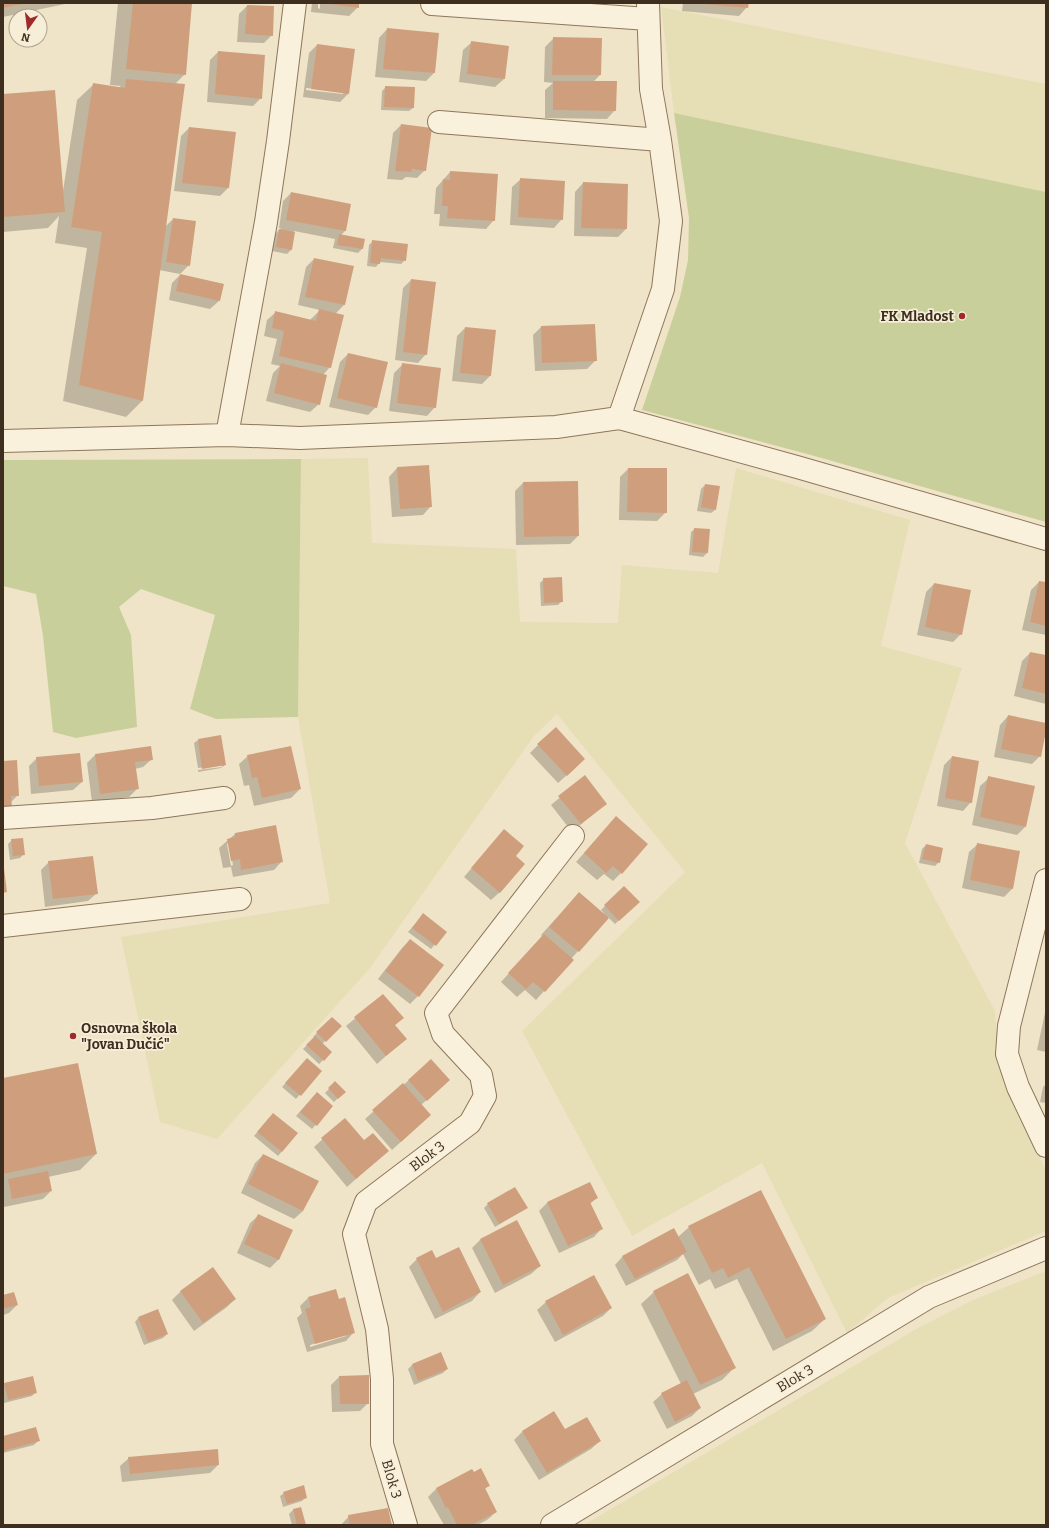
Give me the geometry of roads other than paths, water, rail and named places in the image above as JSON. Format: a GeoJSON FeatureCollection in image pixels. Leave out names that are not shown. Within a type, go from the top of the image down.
{"type":"FeatureCollection","features":[{"type":"Feature","properties":{"kind":"street"},"geometry":{"type":"LineString","coordinates":[[227,435],[266,222],[278,141],[295,3]]}},
{"type":"Feature","properties":{"kind":"street"},"geometry":{"type":"LineString","coordinates":[[432,4],[648,11],[651,89],[660,140],[671,221],[663,289],[619,418]]}},
{"type":"Feature","properties":{"kind":"street"},"geometry":{"type":"LineString","coordinates":[[439,122],[660,140]]}},
{"type":"Feature","properties":{"kind":"street"},"geometry":{"type":"LineString","coordinates":[[3,441],[227,435],[308,438],[556,427],[619,418],[797,467],[1046,539]]}},
{"type":"Feature","properties":{"kind":"street"},"geometry":{"type":"LineString","coordinates":[[3,818],[152,808],[224,798]]}},
{"type":"Feature","properties":{"kind":"street","name":"Blok 3"},"geometry":{"type":"LineString","coordinates":[[406,1525],[382,1444],[382,1379],[377,1329],[354,1234],[366,1202],[470,1123],[485,1096],[481,1075],[443,1034],[436,1013],[573,836]]}},
{"type":"Feature","properties":{"kind":"street"},"geometry":{"type":"LineString","coordinates":[[1046,880],[1008,1026],[1007,1054],[1018,1087],[1046,1146]]}},
{"type":"Feature","properties":{"kind":"street"},"geometry":{"type":"LineString","coordinates":[[3,926],[240,899]]}},
{"type":"Feature","properties":{"kind":"street","name":"Blok 3"},"geometry":{"type":"LineString","coordinates":[[552,1525],[929,1298],[1046,1248]]}},
{"type":"Feature","properties":{"kind":"place","name":"FK Mladost"},"geometry":{"type":"Point","coordinates":[962,316]}},
{"type":"Feature","properties":{"kind":"place","name":"Osnovna škola \"Jovan Dučić\""},"geometry":{"type":"Point","coordinates":[73,1036]}}]}
